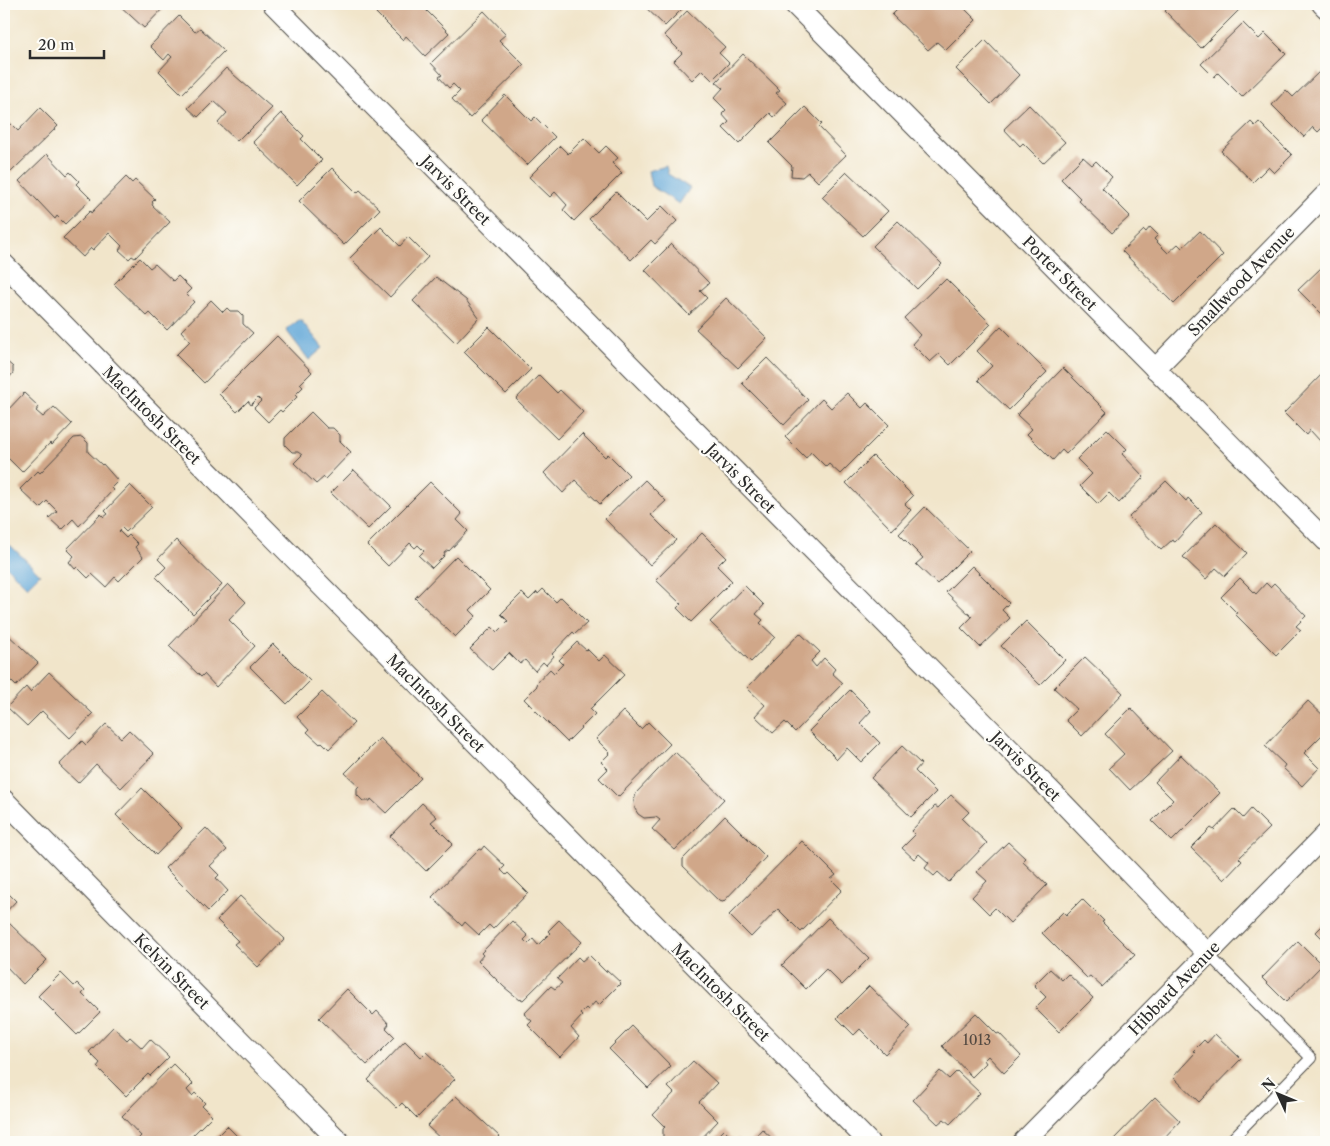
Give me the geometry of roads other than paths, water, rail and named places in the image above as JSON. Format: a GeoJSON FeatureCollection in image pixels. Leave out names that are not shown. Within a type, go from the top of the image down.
{"type":"FeatureCollection","features":[{"type":"Feature","properties":{"kind":"street","name":"Jarvis Street"},"geometry":{"type":"LineString","coordinates":[[273,4],[1054,794],[1207,953]]}},
{"type":"Feature","properties":{"kind":"street","name":"Porter Street"},"geometry":{"type":"LineString","coordinates":[[794,4],[1326,541]]}},
{"type":"Feature","properties":{"kind":"street"},"geometry":{"type":"LineString","coordinates":[[1322,4],[1326,8]]}},
{"type":"Feature","properties":{"kind":"street","name":"Smallwood Avenue"},"geometry":{"type":"LineString","coordinates":[[1155,369],[1326,194]]}},
{"type":"Feature","properties":{"kind":"street","name":"MacIntosh Street"},"geometry":{"type":"LineString","coordinates":[[4,264],[869,1142]]}},
{"type":"Feature","properties":{"kind":"street","name":"Kelvin Street"},"geometry":{"type":"LineString","coordinates":[[4,800],[340,1142]]}},
{"type":"Feature","properties":{"kind":"street","name":"Hibbard Avenue"},"geometry":{"type":"LineString","coordinates":[[1023,1142],[1326,834]]}},
{"type":"Feature","properties":{"kind":"lane"},"geometry":{"type":"LineString","coordinates":[[1207,953],[1311,1058],[1229,1142]]}},
{"type":"Feature","properties":{"kind":"water"},"geometry":{"type":"Polygon","coordinates":[[[666,166],[668,174],[690,188],[679,204],[651,186],[648,171],[666,166]]]}},
{"type":"Feature","properties":{"kind":"water"},"geometry":{"type":"Polygon","coordinates":[[[300,319],[323,348],[309,360],[286,330],[300,319]]]}},
{"type":"Feature","properties":{"kind":"water"},"geometry":{"type":"Polygon","coordinates":[[[10,545],[40,574],[27,587],[4,564],[4,551],[10,545]]]}}]}
